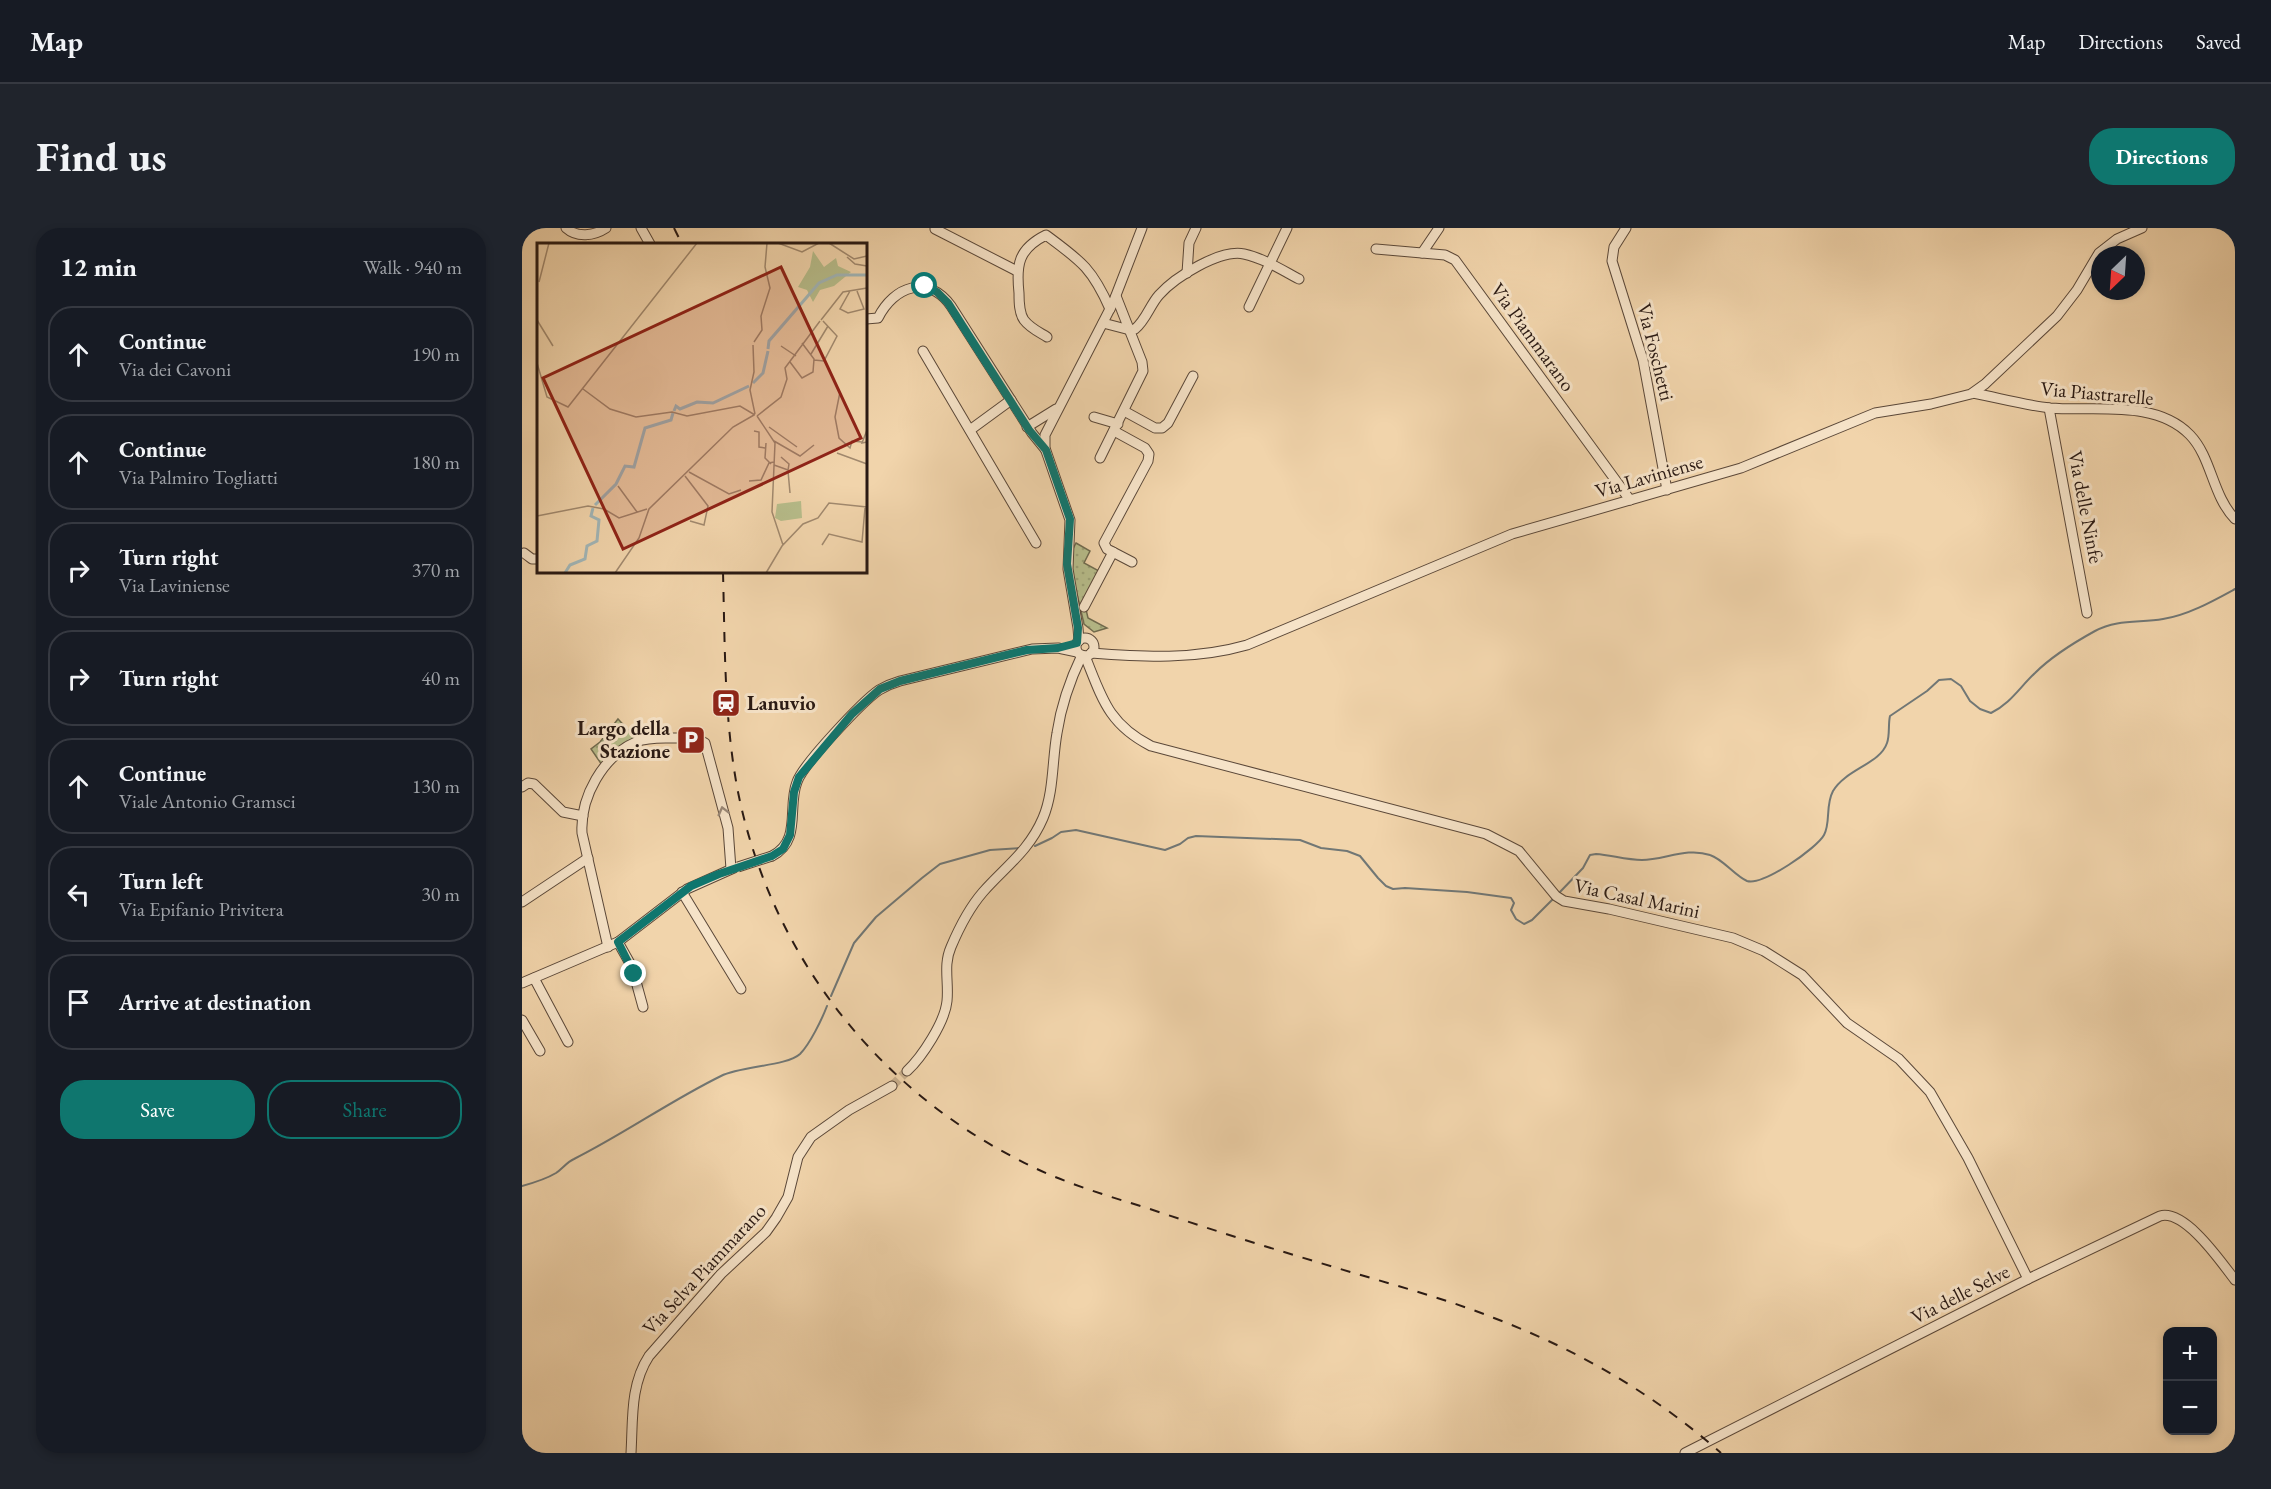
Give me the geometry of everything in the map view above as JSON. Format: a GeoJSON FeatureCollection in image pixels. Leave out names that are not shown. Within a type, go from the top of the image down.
{"type":"FeatureCollection","features":[{"type":"Feature","properties":{"kind":"street"},"geometry":{"type":"LineString","coordinates":[[566,228],[581,235],[599,232],[606,228]]}},
{"type":"Feature","properties":{"kind":"street"},"geometry":{"type":"LineString","coordinates":[[642,228],[650,243]]}},
{"type":"Feature","properties":{"kind":"street"},"geometry":{"type":"LineString","coordinates":[[907,1071],[923,1052],[945,1010],[947,961],[972,907],[982,893],[1022,853],[1035,835],[1044,816],[1049,798],[1060,714],[1084,648],[1078,628],[1068,569],[1070,519],[1046,450],[1045,434],[1110,309],[1142,228]]}},
{"type":"Feature","properties":{"kind":"street"},"geometry":{"type":"LineString","coordinates":[[1187,273],[1189,245],[1196,228]]}},
{"type":"Feature","properties":{"kind":"street"},"geometry":{"type":"LineString","coordinates":[[1249,307],[1287,228]]}},
{"type":"Feature","properties":{"kind":"street"},"geometry":{"type":"LineString","coordinates":[[1422,253],[1438,228]]}},
{"type":"Feature","properties":{"kind":"street","name":"Via Foschetti"},"geometry":{"type":"LineString","coordinates":[[1626,228],[1614,247],[1613,265],[1643,360],[1667,490]]}},
{"type":"Feature","properties":{"kind":"street","name":"Via Laviniense"},"geometry":{"type":"LineString","coordinates":[[735,868],[772,856],[783,849],[790,835],[794,792],[799,777],[852,714],[878,691],[900,681],[1027,650],[1084,648],[1107,654],[1143,657],[1180,656],[1239,647],[1266,638],[1503,537],[1765,460],[1875,413],[1931,404],[1973,393],[2057,316],[2077,290],[2099,253],[2121,237],[2142,228]]}},
{"type":"Feature","properties":{"kind":"street"},"geometry":{"type":"LineString","coordinates":[[935,229],[1017,271]]}},
{"type":"Feature","properties":{"kind":"street"},"geometry":{"type":"LineString","coordinates":[[1047,337],[1030,327],[1022,316],[1017,271],[1024,253],[1045,231],[1089,269],[1100,286],[1110,309]]}},
{"type":"Feature","properties":{"kind":"street","name":"Via Piammarano"},"geometry":{"type":"LineString","coordinates":[[1376,249],[1445,255],[1457,262],[1630,500]]}},
{"type":"Feature","properties":{"kind":"street"},"geometry":{"type":"LineString","coordinates":[[1103,322],[1128,330],[1138,327],[1160,294],[1187,273],[1215,258],[1234,253],[1248,255],[1299,279]]}},
{"type":"Feature","properties":{"kind":"street"},"geometry":{"type":"LineString","coordinates":[[867,319],[878,318],[886,306],[904,290],[918,286],[934,290],[951,306],[1027,427],[1046,450]]}},
{"type":"Feature","properties":{"kind":"street"},"geometry":{"type":"LineString","coordinates":[[1100,458],[1143,371],[1142,362],[1116,296]]}},
{"type":"Feature","properties":{"kind":"street"},"geometry":{"type":"LineString","coordinates":[[923,351],[1036,543]]}},
{"type":"Feature","properties":{"kind":"street"},"geometry":{"type":"LineString","coordinates":[[1124,411],[1157,429],[1162,428],[1168,423],[1193,376]]}},
{"type":"Feature","properties":{"kind":"street","name":"Via Piastrarelle"},"geometry":{"type":"LineString","coordinates":[[1973,393],[2049,408],[2152,414],[2172,422],[2186,431],[2200,448],[2218,493],[2235,519]]}},
{"type":"Feature","properties":{"kind":"street"},"geometry":{"type":"LineString","coordinates":[[970,430],[1011,400]]}},
{"type":"Feature","properties":{"kind":"street"},"geometry":{"type":"LineString","coordinates":[[1027,427],[1057,408]]}},
{"type":"Feature","properties":{"kind":"street","name":"Via delle Ninfe"},"geometry":{"type":"LineString","coordinates":[[2049,408],[2087,613]]}},
{"type":"Feature","properties":{"kind":"street"},"geometry":{"type":"LineString","coordinates":[[1094,417],[1116,428],[1145,448],[1150,456],[1105,539],[1105,546],[1132,562]]}},
{"type":"Feature","properties":{"kind":"street"},"geometry":{"type":"LineString","coordinates":[[1084,607],[1113,552]]}},
{"type":"Feature","properties":{"kind":"street"},"geometry":{"type":"LineString","coordinates":[[524,554],[537,559]]}},
{"type":"Feature","properties":{"kind":"street","name":"Via Casal Marini"},"geometry":{"type":"LineString","coordinates":[[1084,648],[1110,714],[1129,733],[1151,746],[1486,834],[1519,851],[1556,896],[1564,901],[1616,910],[1733,938],[1764,951],[1792,968],[1815,986],[1847,1023],[1899,1059],[1930,1092],[1962,1147],[2028,1279]]}},
{"type":"Feature","properties":{"kind":"street"},"geometry":{"type":"LineString","coordinates":[[522,983],[608,947],[618,942],[633,933],[696,883],[735,868],[728,828],[707,746],[699,740],[673,738],[638,742],[611,759],[595,782],[583,816],[582,833],[608,947]]}},
{"type":"Feature","properties":{"kind":"street"},"geometry":{"type":"LineString","coordinates":[[522,787],[528,783],[532,784],[561,811],[570,815],[583,816]]}},
{"type":"Feature","properties":{"kind":"street"},"geometry":{"type":"LineString","coordinates":[[522,902],[588,858]]}},
{"type":"Feature","properties":{"kind":"street"},"geometry":{"type":"LineString","coordinates":[[682,892],[741,988]]}},
{"type":"Feature","properties":{"kind":"street"},"geometry":{"type":"LineString","coordinates":[[618,942],[632,967],[643,1007]]}},
{"type":"Feature","properties":{"kind":"street"},"geometry":{"type":"LineString","coordinates":[[534,978],[568,1042]]}},
{"type":"Feature","properties":{"kind":"street"},"geometry":{"type":"LineString","coordinates":[[522,1020],[540,1051]]}},
{"type":"Feature","properties":{"kind":"street","name":"Via Selva Piammarano"},"geometry":{"type":"LineString","coordinates":[[631,1453],[632,1416],[637,1382],[649,1356],[721,1274],[766,1232],[788,1197],[796,1162],[808,1140],[849,1110],[892,1086]]}},
{"type":"Feature","properties":{"kind":"street","name":"Via delle Selve"},"geometry":{"type":"LineString","coordinates":[[1685,1453],[2028,1279],[2165,1215],[2178,1218],[2188,1226],[2235,1280]]}},
{"type":"Feature","properties":{"kind":"green space"},"geometry":{"type":"Polygon","coordinates":[[[1076,543],[1090,551],[1084,563],[1099,571],[1084,601],[1088,618],[1107,628],[1094,632],[1084,624],[1072,573],[1071,553],[1076,543]]]}},
{"type":"Feature","properties":{"kind":"green space"},"geometry":{"type":"Polygon","coordinates":[[[618,719],[636,738],[602,765],[591,749],[600,742],[618,719]]]}},
{"type":"Feature","properties":{"kind":"waterway"},"geometry":{"type":"LineString","coordinates":[[1559,893],[1583,868],[1590,855],[1596,854],[1642,860],[1684,853],[1701,853],[1715,857],[1747,881],[1765,878],[1801,857],[1819,841],[1826,830],[1829,802],[1833,791],[1846,777],[1870,762],[1883,750],[1888,740],[1890,716],[1939,680],[1951,679],[1961,686],[1970,701],[1980,709],[1991,713],[2009,700],[2049,661],[2095,631],[2120,623],[2163,619],[2182,614],[2235,589]]}},
{"type":"Feature","properties":{"kind":"waterway"},"geometry":{"type":"LineString","coordinates":[[1035,846],[1061,832],[1076,830],[1165,850],[1196,836],[1300,840],[1321,848],[1347,851],[1360,856],[1378,878],[1393,889],[1467,892],[1511,898],[1514,903],[1511,910],[1516,919],[1524,924],[1532,920],[1553,899]]}},
{"type":"Feature","properties":{"kind":"waterway"},"geometry":{"type":"LineString","coordinates":[[831,996],[854,943],[876,917],[922,878],[940,864],[990,850],[1020,848]]}},
{"type":"Feature","properties":{"kind":"waterway"},"geometry":{"type":"LineString","coordinates":[[522,1186],[552,1175],[571,1160],[721,1076],[794,1058],[808,1044],[827,1006]]}},
{"type":"Feature","properties":{"kind":"tunnel"},"geometry":{"type":"LineString","coordinates":[[892,1086],[907,1071]]}},
{"type":"Feature","properties":{"kind":"railway"},"geometry":{"type":"LineString","coordinates":[[674,228],[682,243]]}},
{"type":"Feature","properties":{"kind":"railway"},"geometry":{"type":"LineString","coordinates":[[723,573],[730,738],[738,792],[753,850],[775,906],[803,959],[836,1008],[875,1053],[918,1094],[967,1130],[1019,1160],[1067,1181],[1252,1242],[1477,1311],[1555,1344],[1614,1375],[1642,1393],[1721,1453]]}},
{"type":"Feature","properties":{"kind":"place","name":"Lanuvio"},"geometry":{"type":"Point","coordinates":[726,703]}},
{"type":"Feature","properties":{"kind":"place","name":"Largo della Stazione"},"geometry":{"type":"Point","coordinates":[691,740]}},
{"type":"Feature","properties":{"kind":"route"},"geometry":{"type":"LineString","coordinates":[[634,974],[618,942],[633,933],[691,886],[772,856],[783,849],[790,835],[794,792],[799,777],[852,714],[878,691],[904,680],[1027,650],[1058,648],[1079,641],[1067,560],[1070,519],[1046,450],[1029,430],[948,303],[940,294],[925,286]]}}]}
